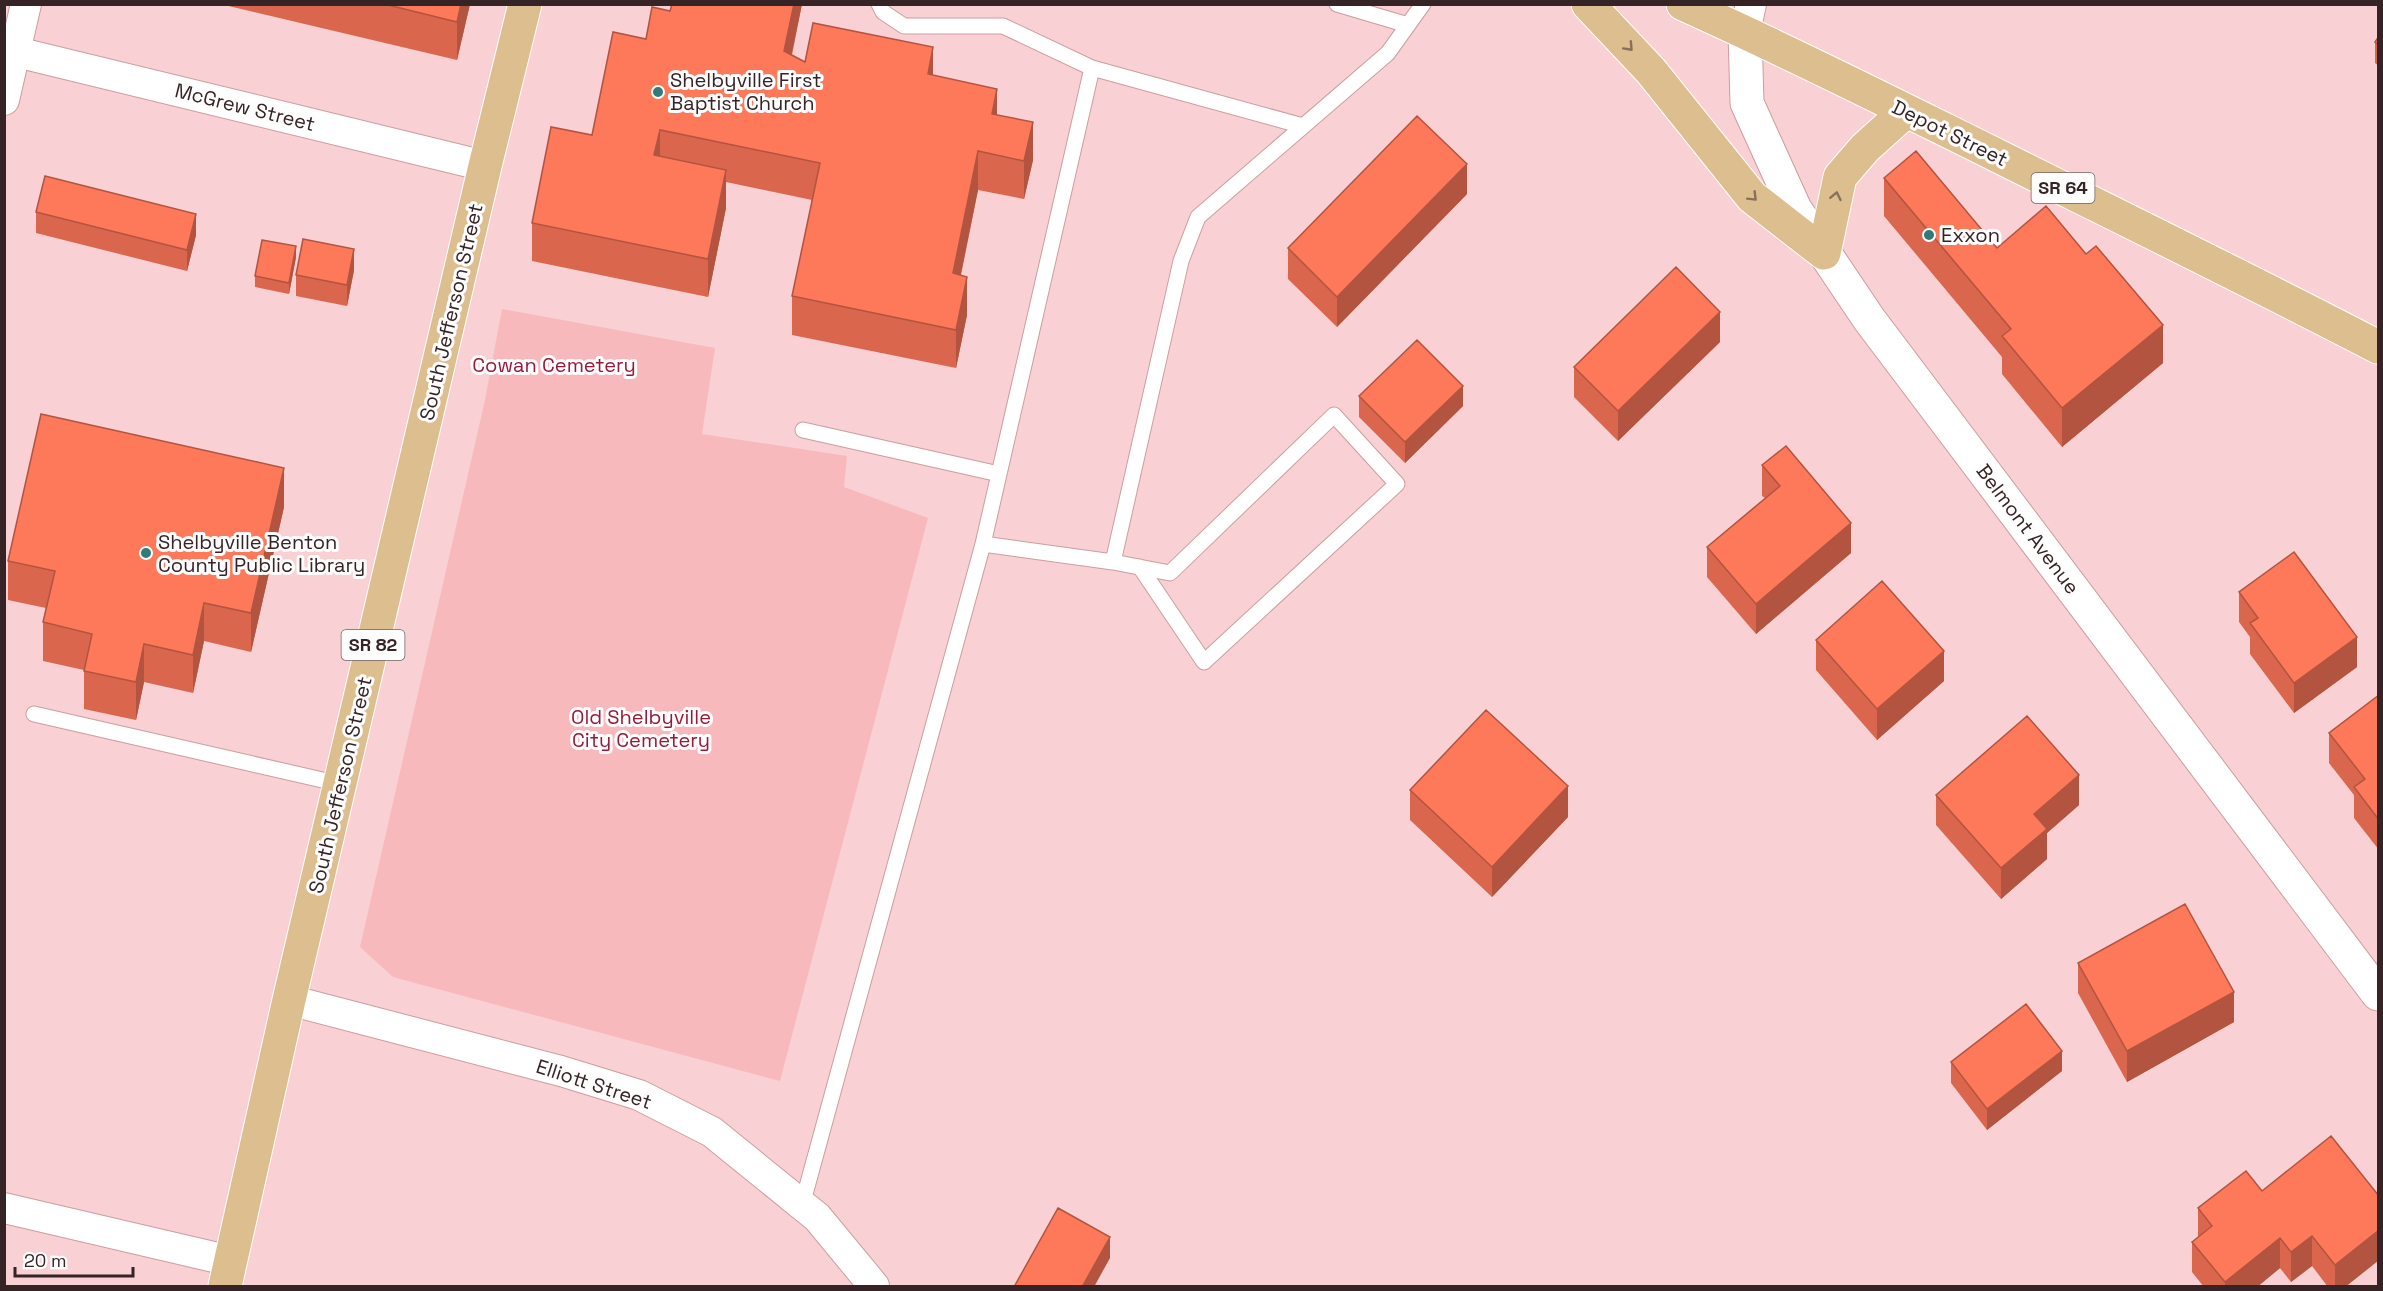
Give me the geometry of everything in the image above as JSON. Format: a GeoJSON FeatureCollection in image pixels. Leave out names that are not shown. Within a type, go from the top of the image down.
{"type":"FeatureCollection","features":[{"type":"Feature","properties":{"kind":"main road","name":"South Jefferson Street"},"geometry":{"type":"LineString","coordinates":[[228,1274],[289,1000],[525,4]]}},
{"type":"Feature","properties":{"kind":"main road"},"geometry":{"type":"LineString","coordinates":[[1588,4],[1651,71],[1752,197],[1824,253],[1840,177],[1864,148],[1906,111]]}},
{"type":"Feature","properties":{"kind":"main road","name":"SR 64"},"geometry":{"type":"LineString","coordinates":[[1683,4],[1748,18]]}},
{"type":"Feature","properties":{"kind":"main road","name":"Belmont Avenue"},"geometry":{"type":"LineString","coordinates":[[1748,18],[1747,103],[1795,209],[1869,319],[2379,994]]}},
{"type":"Feature","properties":{"kind":"main road","name":"Depot Street"},"geometry":{"type":"LineString","coordinates":[[1748,18],[1906,111],[2257,284],[2379,348]]}},
{"type":"Feature","properties":{"kind":"street"},"geometry":{"type":"LineString","coordinates":[[4,99],[10,50],[26,4]]}},
{"type":"Feature","properties":{"kind":"street","name":"McGrew Street"},"geometry":{"type":"LineString","coordinates":[[10,50],[485,166]]}},
{"type":"Feature","properties":{"kind":"street","name":"Elliott Street"},"geometry":{"type":"LineString","coordinates":[[289,1000],[561,1071],[639,1095],[712,1132],[817,1217],[874,1287]]}},
{"type":"Feature","properties":{"kind":"street"},"geometry":{"type":"LineString","coordinates":[[4,1208],[228,1274]]}},
{"type":"Feature","properties":{"kind":"lane"},"geometry":{"type":"LineString","coordinates":[[879,4],[883,12],[904,26],[1003,26],[1092,68],[1303,126]]}},
{"type":"Feature","properties":{"kind":"lane"},"geometry":{"type":"LineString","coordinates":[[1337,4],[1408,25]]}},
{"type":"Feature","properties":{"kind":"lane"},"geometry":{"type":"LineString","coordinates":[[1113,562],[1181,261],[1198,217],[1388,53],[1423,4]]}},
{"type":"Feature","properties":{"kind":"lane"},"geometry":{"type":"LineString","coordinates":[[802,1205],[983,544],[1092,68]]}},
{"type":"Feature","properties":{"kind":"lane"},"geometry":{"type":"LineString","coordinates":[[983,544],[1113,562],[1140,567],[1170,573],[1334,415],[1398,484],[1204,662],[1140,567]]}},
{"type":"Feature","properties":{"kind":"lane"},"geometry":{"type":"LineString","coordinates":[[803,430],[999,474]]}},
{"type":"Feature","properties":{"kind":"lane"},"geometry":{"type":"LineString","coordinates":[[34,714],[340,784]]}},
{"type":"Feature","properties":{"kind":"green space","name":"Old Shelbyville City Cemetery"},"geometry":{"type":"Polygon","coordinates":[[[502,309],[715,348],[702,434],[847,456],[844,487],[928,518],[780,1081],[393,977],[360,947],[485,400],[502,309]]]}},
{"type":"Feature","properties":{"kind":"building"},"geometry":{"type":"Polygon","coordinates":[[[384,4],[461,4],[457,22],[384,4]]]}},
{"type":"Feature","properties":{"kind":"building"},"geometry":{"type":"Polygon","coordinates":[[[672,4],[794,4],[784,51],[805,62],[813,23],[933,47],[928,74],[997,89],[992,114],[1033,122],[1024,161],[978,151],[953,273],[967,277],[956,330],[792,296],[820,163],[660,130],[654,155],[726,170],[708,259],[532,223],[551,127],[592,135],[613,32],[646,39],[652,7],[670,11],[672,4]]]}},
{"type":"Feature","properties":{"kind":"building"},"geometry":{"type":"Polygon","coordinates":[[[1417,116],[1467,164],[1337,297],[1288,248],[1417,116]]]}},
{"type":"Feature","properties":{"kind":"building"},"geometry":{"type":"Polygon","coordinates":[[[1916,151],[1997,248],[2046,206],[2086,254],[2096,246],[2163,325],[2062,408],[2002,336],[2011,329],[1884,178],[1916,151]]]}},
{"type":"Feature","properties":{"kind":"building"},"geometry":{"type":"Polygon","coordinates":[[[45,176],[196,214],[187,250],[36,212],[45,176]]]}},
{"type":"Feature","properties":{"kind":"building"},"geometry":{"type":"Polygon","coordinates":[[[303,239],[354,249],[347,285],[296,275],[303,239]]]}},
{"type":"Feature","properties":{"kind":"building"},"geometry":{"type":"Polygon","coordinates":[[[262,240],[296,246],[289,283],[255,276],[262,240]]]}},
{"type":"Feature","properties":{"kind":"building"},"geometry":{"type":"Polygon","coordinates":[[[1676,267],[1720,312],[1618,411],[1574,367],[1676,267]]]}},
{"type":"Feature","properties":{"kind":"building"},"geometry":{"type":"Polygon","coordinates":[[[1417,340],[1463,386],[1405,442],[1359,396],[1417,340]]]}},
{"type":"Feature","properties":{"kind":"building","name":"Shelbyville Benton County Public Library"},"geometry":{"type":"Polygon","coordinates":[[[41,414],[284,468],[251,613],[204,603],[193,655],[144,644],[136,682],[84,671],[92,634],[43,622],[55,571],[8,561],[41,414]]]}},
{"type":"Feature","properties":{"kind":"building"},"geometry":{"type":"Polygon","coordinates":[[[1786,446],[1851,523],[1756,604],[1707,547],[1780,486],[1762,465],[1786,446]]]}},
{"type":"Feature","properties":{"kind":"building"},"geometry":{"type":"Polygon","coordinates":[[[2294,552],[2357,637],[2294,683],[2250,623],[2258,618],[2239,592],[2294,552]]]}},
{"type":"Feature","properties":{"kind":"building"},"geometry":{"type":"Polygon","coordinates":[[[1882,581],[1944,651],[1877,709],[1816,640],[1882,581]]]}},
{"type":"Feature","properties":{"kind":"building"},"geometry":{"type":"Polygon","coordinates":[[[2379,695],[2379,820],[2354,787],[2365,779],[2329,733],[2379,695]]]}},
{"type":"Feature","properties":{"kind":"building"},"geometry":{"type":"Polygon","coordinates":[[[1486,710],[1568,786],[1492,867],[1410,790],[1486,710]]]}},
{"type":"Feature","properties":{"kind":"building"},"geometry":{"type":"Polygon","coordinates":[[[2027,716],[2079,775],[2034,814],[2047,829],[2001,868],[1936,795],[2027,716]]]}},
{"type":"Feature","properties":{"kind":"building"},"geometry":{"type":"Polygon","coordinates":[[[2185,904],[2234,992],[2127,1051],[2078,963],[2185,904]]]}},
{"type":"Feature","properties":{"kind":"building"},"geometry":{"type":"Polygon","coordinates":[[[2026,1004],[2062,1051],[1987,1109],[1951,1062],[2026,1004]]]}},
{"type":"Feature","properties":{"kind":"building"},"geometry":{"type":"Polygon","coordinates":[[[2331,1136],[2379,1196],[2379,1230],[2335,1265],[2312,1236],[2291,1252],[2280,1238],[2225,1282],[2192,1242],[2212,1226],[2198,1208],[2246,1171],[2262,1191],[2331,1136]]]}},
{"type":"Feature","properties":{"kind":"building"},"geometry":{"type":"Polygon","coordinates":[[[1058,1208],[1110,1237],[1082,1287],[1014,1287],[1058,1208]]]}},
{"type":"Feature","properties":{"kind":"place","name":"Shelbyville First Baptist Church"},"geometry":{"type":"Point","coordinates":[658,92]}},
{"type":"Feature","properties":{"kind":"place","name":"Exxon"},"geometry":{"type":"Point","coordinates":[1929,235]}},
{"type":"Feature","properties":{"kind":"place","name":"Shelbyville Benton County Public Library"},"geometry":{"type":"Point","coordinates":[146,553]}},
{"type":"Feature","properties":{"kind":"park label","name":"Cowan Cemetery"},"geometry":{"type":"Point","coordinates":[554,365]}}]}
